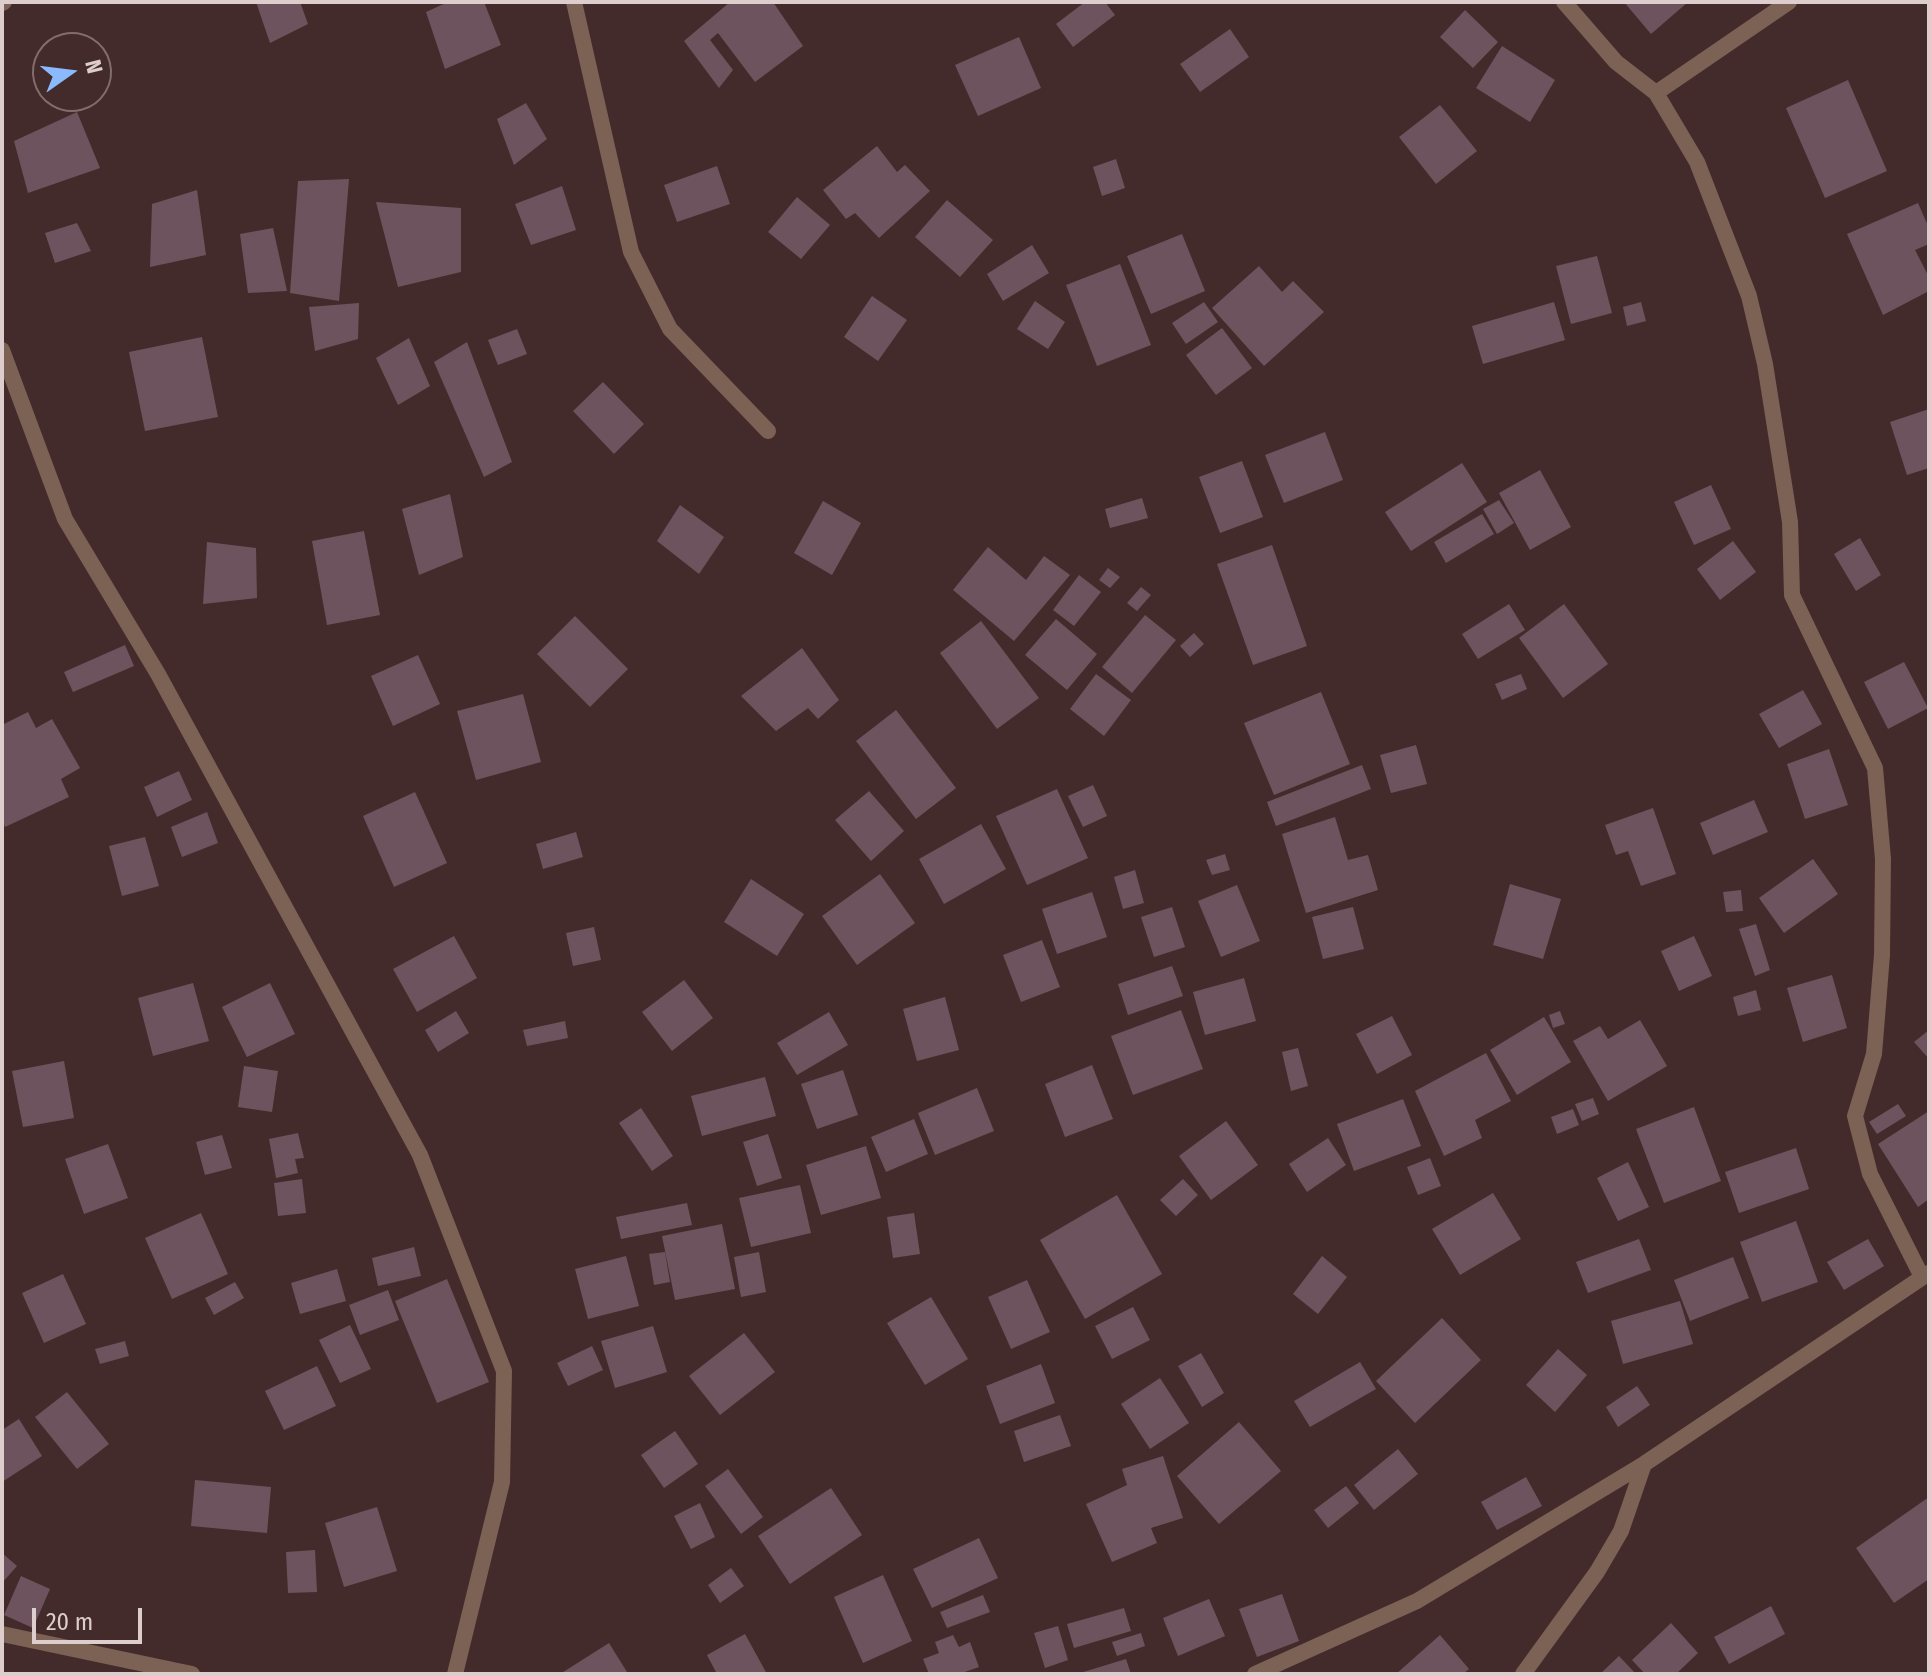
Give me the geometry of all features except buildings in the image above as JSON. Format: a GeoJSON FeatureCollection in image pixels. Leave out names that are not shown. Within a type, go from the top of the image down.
{"type":"FeatureCollection","features":[{"type":"Feature","properties":{"kind":"street"},"geometry":{"type":"LineString","coordinates":[[574,2],[631,252],[670,329],[768,431]]}},
{"type":"Feature","properties":{"kind":"street"},"geometry":{"type":"LineString","coordinates":[[1255,1674],[1417,1601],[1644,1464],[1926,1275],[1870,1174],[1855,1116],[1874,1054],[1882,955],[1883,859],[1875,768],[1792,595],[1790,522],[1765,364],[1749,296],[1697,162],[1656,93],[1616,62],[1564,2]]}},
{"type":"Feature","properties":{"kind":"street"},"geometry":{"type":"LineString","coordinates":[[1656,93],[1789,2]]}},
{"type":"Feature","properties":{"kind":"street"},"geometry":{"type":"LineString","coordinates":[[2,350],[65,519],[158,674],[420,1155],[504,1371],[502,1482],[455,1674]]}},
{"type":"Feature","properties":{"kind":"street"},"geometry":{"type":"LineString","coordinates":[[1523,1674],[1621,1531],[1644,1464]]}},
{"type":"Feature","properties":{"kind":"street"},"geometry":{"type":"LineString","coordinates":[[2,1634],[192,1674]]}}]}
